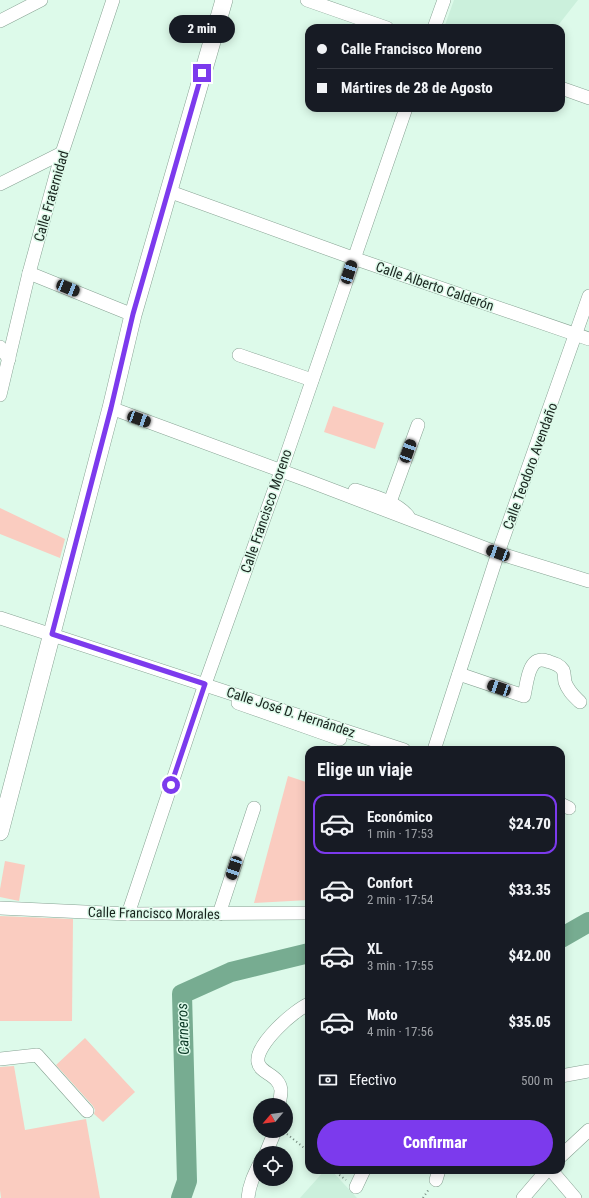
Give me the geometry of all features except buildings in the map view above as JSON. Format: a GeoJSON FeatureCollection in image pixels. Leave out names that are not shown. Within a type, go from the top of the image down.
{"type":"FeatureCollection","features":[{"type":"Feature","properties":{"kind":"main road"},"geometry":{"type":"LineString","coordinates":[[0,832],[111,408],[133,314],[224,0]]}},
{"type":"Feature","properties":{"kind":"street"},"geometry":{"type":"LineString","coordinates":[[0,20],[41,0]]}},
{"type":"Feature","properties":{"kind":"street","name":"Calle Fraternidad"},"geometry":{"type":"LineString","coordinates":[[0,395],[29,273],[62,153],[113,0]]}},
{"type":"Feature","properties":{"kind":"street"},"geometry":{"type":"LineString","coordinates":[[307,0],[376,24]]}},
{"type":"Feature","properties":{"kind":"street"},"geometry":{"type":"LineString","coordinates":[[435,24],[444,0]]}},
{"type":"Feature","properties":{"kind":"street"},"geometry":{"type":"LineString","coordinates":[[565,89],[589,98]]}},
{"type":"Feature","properties":{"kind":"street","name":"Calle Francisco Moreno"},"geometry":{"type":"LineString","coordinates":[[128,914],[205,684],[281,471],[353,258],[405,112]]}},
{"type":"Feature","properties":{"kind":"street"},"geometry":{"type":"LineString","coordinates":[[0,184],[62,153]]}},
{"type":"Feature","properties":{"kind":"street","name":"Calle Alberto Calderón"},"geometry":{"type":"LineString","coordinates":[[168,191],[353,258],[589,339]]}},
{"type":"Feature","properties":{"kind":"street"},"geometry":{"type":"LineString","coordinates":[[29,273],[133,314]]}},
{"type":"Feature","properties":{"kind":"street","name":"Calle Teodoro Avendaño"},"geometry":{"type":"LineString","coordinates":[[435,746],[498,553],[589,296]]}},
{"type":"Feature","properties":{"kind":"street"},"geometry":{"type":"LineString","coordinates":[[0,347],[9,359]]}},
{"type":"Feature","properties":{"kind":"street"},"geometry":{"type":"LineString","coordinates":[[239,355],[312,380]]}},
{"type":"Feature","properties":{"kind":"street"},"geometry":{"type":"LineString","coordinates":[[111,408],[498,553],[589,581]]}},
{"type":"Feature","properties":{"kind":"street"},"geometry":{"type":"LineString","coordinates":[[390,502],[418,425]]}},
{"type":"Feature","properties":{"kind":"street"},"geometry":{"type":"LineString","coordinates":[[309,481],[324,479],[390,502],[402,508],[413,522]]}},
{"type":"Feature","properties":{"kind":"street","name":"Calle José D. Hernández"},"geometry":{"type":"LineString","coordinates":[[0,618],[394,746]]}},
{"type":"Feature","properties":{"kind":"street"},"geometry":{"type":"LineString","coordinates":[[459,674],[524,696],[531,667],[535,661],[542,659],[559,666],[564,672],[566,683],[571,694],[580,702]]}},
{"type":"Feature","properties":{"kind":"street","name":"Calle José D. Hernández"},"geometry":{"type":"LineString","coordinates":[[205,684],[242,706],[340,739]]}},
{"type":"Feature","properties":{"kind":"street"},"geometry":{"type":"LineString","coordinates":[[378,740],[383,746]]}},
{"type":"Feature","properties":{"kind":"street"},"geometry":{"type":"LineString","coordinates":[[219,914],[254,808]]}},
{"type":"Feature","properties":{"kind":"street","name":"Calle Francisco Morales"},"geometry":{"type":"LineString","coordinates":[[0,908],[128,914],[305,913]]}},
{"type":"Feature","properties":{"kind":"street"},"geometry":{"type":"LineString","coordinates":[[280,1098],[281,1089],[276,1078],[260,1068],[258,1062],[259,1055],[267,1039],[296,1010],[305,1006]]}},
{"type":"Feature","properties":{"kind":"street"},"geometry":{"type":"LineString","coordinates":[[0,1059],[37,1055],[87,1110]]}},
{"type":"Feature","properties":{"kind":"street"},"geometry":{"type":"LineString","coordinates":[[565,1075],[589,1071]]}},
{"type":"Feature","properties":{"kind":"street"},"geometry":{"type":"LineString","coordinates":[[565,1152],[589,1130]]}},
{"type":"Feature","properties":{"kind":"street"},"geometry":{"type":"LineString","coordinates":[[356,1187],[362,1174]]}},
{"type":"Feature","properties":{"kind":"street"},"geometry":{"type":"LineString","coordinates":[[523,1198],[544,1174]]}},
{"type":"Feature","properties":{"kind":"street"},"geometry":{"type":"LineString","coordinates":[[554,1174],[575,1198]]}},
{"type":"Feature","properties":{"kind":"street"},"geometry":{"type":"LineString","coordinates":[[248,1198],[253,1176]]}},
{"type":"Feature","properties":{"kind":"path"},"geometry":{"type":"LineString","coordinates":[[292,1138],[305,1149]]}},
{"type":"Feature","properties":{"kind":"path"},"geometry":{"type":"LineString","coordinates":[[338,1174],[356,1187]]}},
{"type":"Feature","properties":{"kind":"shaded area"},"geometry":{"type":"Polygon","coordinates":[[[454,0],[578,0],[559,24],[445,24],[454,0]]]}},
{"type":"Feature","properties":{"kind":"shaded area"},"geometry":{"type":"Polygon","coordinates":[[[321,1174],[335,1174],[357,1198],[300,1198],[321,1174]]]}},
{"type":"Feature","properties":{"kind":"waterway","name":"Carneros"},"geometry":{"type":"LineString","coordinates":[[565,936],[589,922]]}},
{"type":"Feature","properties":{"kind":"waterway","name":"Carneros"},"geometry":{"type":"LineString","coordinates":[[181,1198],[187,1181],[182,994],[231,972],[305,954]]}},
{"type":"Feature","properties":{"kind":"route"},"geometry":{"type":"LineString","coordinates":[[171,785],[205,684],[52,634],[111,408],[133,314],[202,73]]}}]}
